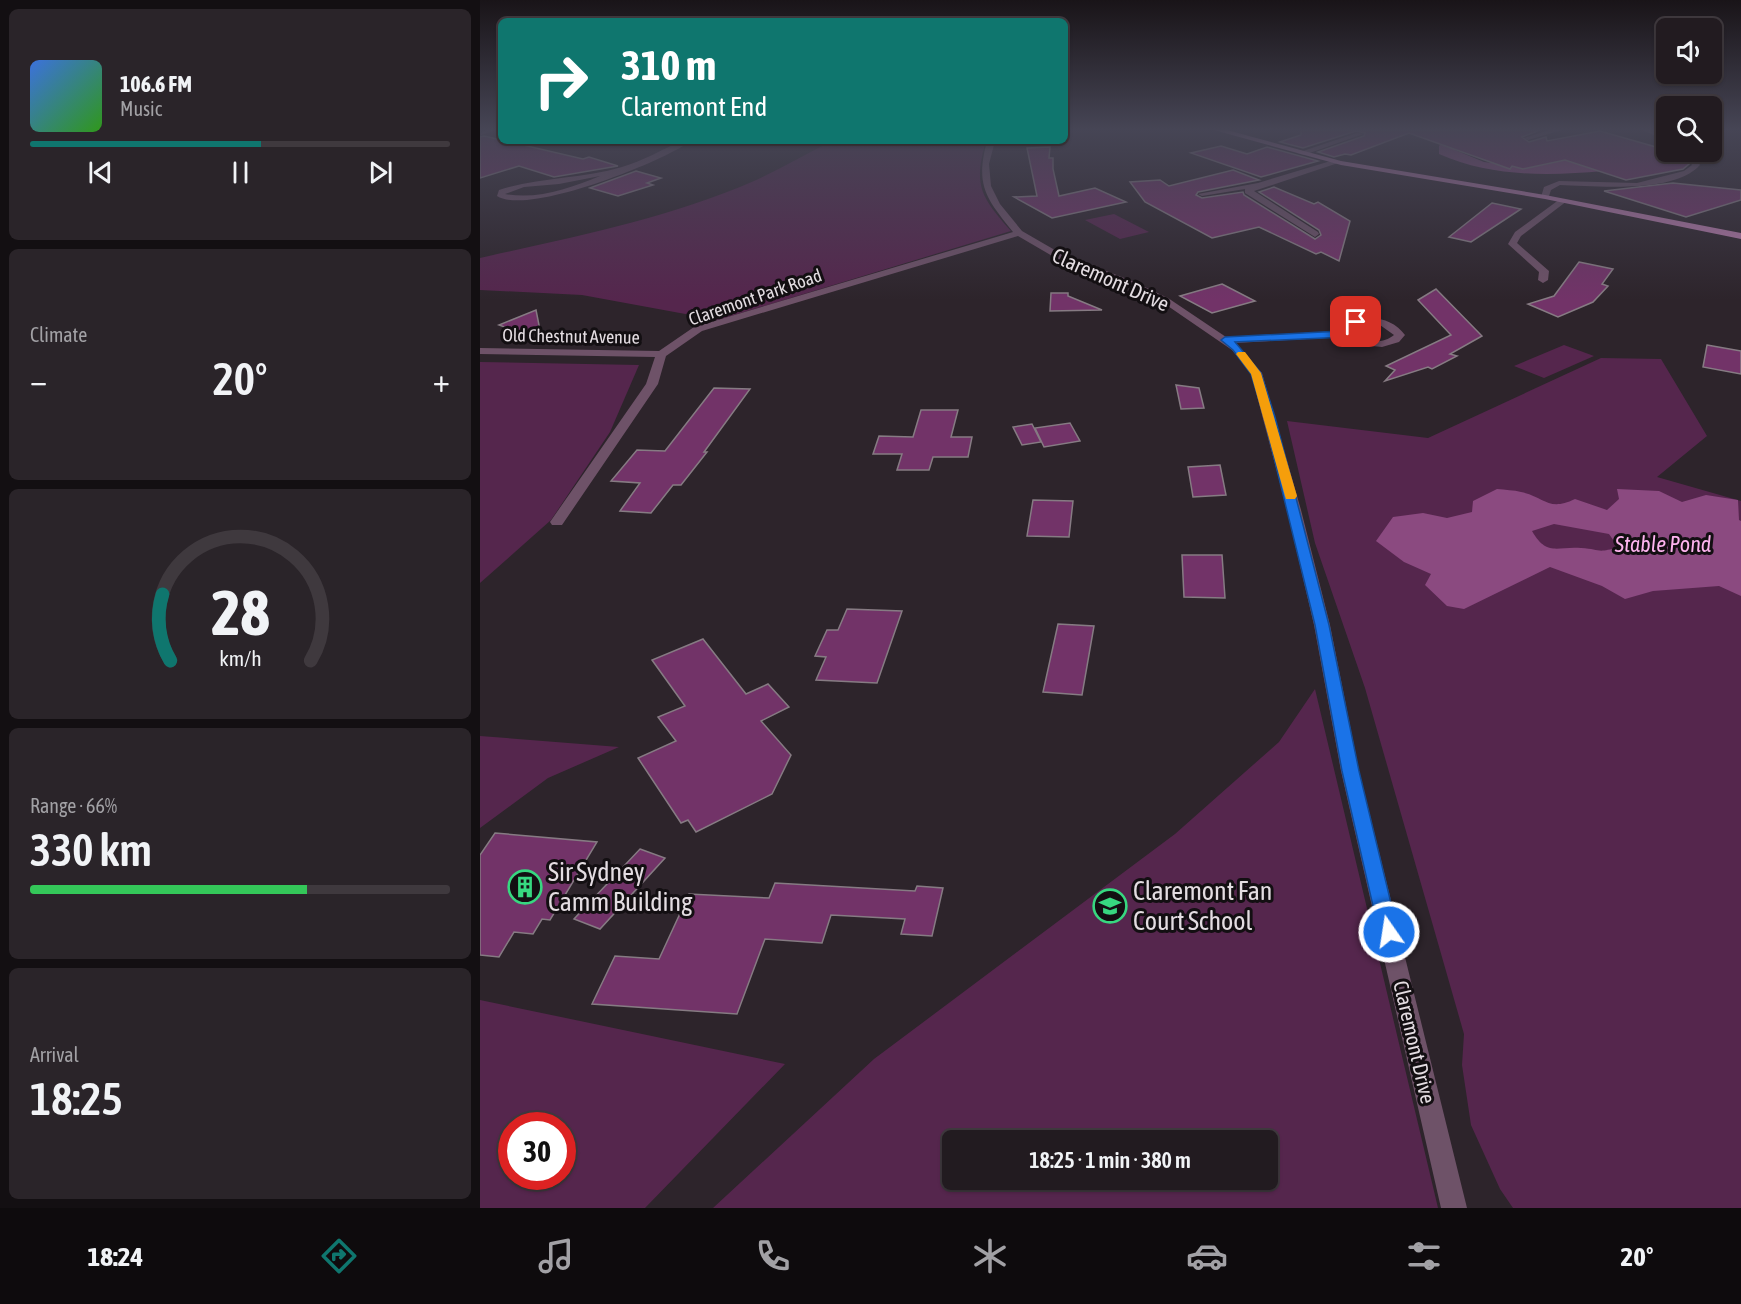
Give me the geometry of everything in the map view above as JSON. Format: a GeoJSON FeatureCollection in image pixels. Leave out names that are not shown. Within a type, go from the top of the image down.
{"type":"FeatureCollection","features":[{"type":"Feature","properties":{"kind":"main road"},"geometry":{"type":"LineString","coordinates":[[1482,186],[1741,236]]}},
{"type":"Feature","properties":{"kind":"street"},"geometry":{"type":"LineString","coordinates":[[519,186],[502,192],[501,196],[528,199],[577,186]]}},
{"type":"Feature","properties":{"kind":"street","name":"Claremont Drive"},"geometry":{"type":"LineString","coordinates":[[987,186],[996,206],[1019,232],[1057,255],[1130,283],[1165,300],[1236,348],[1256,373],[1289,490],[1322,625],[1350,771],[1454,1208]]}},
{"type":"Feature","properties":{"kind":"street"},"geometry":{"type":"LineString","coordinates":[[1202,194],[1251,186]]}},
{"type":"Feature","properties":{"kind":"street"},"geometry":{"type":"LineString","coordinates":[[1257,186],[1248,191],[1315,234]]}},
{"type":"Feature","properties":{"kind":"street"},"geometry":{"type":"LineString","coordinates":[[1545,197],[1547,189],[1552,186]]}},
{"type":"Feature","properties":{"kind":"street"},"geometry":{"type":"LineString","coordinates":[[1543,280],[1544,271],[1512,244],[1518,234],[1563,201]]}},
{"type":"Feature","properties":{"kind":"street","name":"Claremont Park Road"},"geometry":{"type":"LineString","coordinates":[[661,354],[698,329],[1019,232]]}},
{"type":"Feature","properties":{"kind":"street"},"geometry":{"type":"LineString","coordinates":[[1225,340],[1346,334]]}},
{"type":"Feature","properties":{"kind":"street","name":"Old Chestnut Avenue"},"geometry":{"type":"LineString","coordinates":[[480,351],[661,354]]}},
{"type":"Feature","properties":{"kind":"street"},"geometry":{"type":"LineString","coordinates":[[557,522],[652,384],[661,354]]}},
{"type":"Feature","properties":{"kind":"shaded area"},"geometry":{"type":"Polygon","coordinates":[[[740,186],[981,186],[986,199],[1011,231],[718,320],[582,295],[480,290],[480,258],[653,217],[740,186]]]}},
{"type":"Feature","properties":{"kind":"shaded area"},"geometry":{"type":"Polygon","coordinates":[[[1114,214],[1149,232],[1120,239],[1085,220],[1114,214]]]}},
{"type":"Feature","properties":{"kind":"shaded area"},"geometry":{"type":"Polygon","coordinates":[[[1564,345],[1594,356],[1544,378],[1514,366],[1564,345]]]}},
{"type":"Feature","properties":{"kind":"shaded area"},"geometry":{"type":"Polygon","coordinates":[[[1601,358],[1661,359],[1707,436],[1657,477],[1741,501],[1741,1208],[1513,1208],[1500,1189],[1471,1125],[1462,1065],[1464,1034],[1365,688],[1315,543],[1287,421],[1428,438],[1601,358]]]}},
{"type":"Feature","properties":{"kind":"shaded area"},"geometry":{"type":"Polygon","coordinates":[[[480,362],[639,365],[610,432],[551,520],[480,583],[480,362]]]}},
{"type":"Feature","properties":{"kind":"shaded area"},"geometry":{"type":"Polygon","coordinates":[[[1315,689],[1438,1208],[713,1208],[874,1059],[1175,834],[1279,742],[1315,689]]]}},
{"type":"Feature","properties":{"kind":"shaded area"},"geometry":{"type":"Polygon","coordinates":[[[480,736],[619,747],[548,778],[480,828],[480,736]]]}},
{"type":"Feature","properties":{"kind":"shaded area"},"geometry":{"type":"Polygon","coordinates":[[[480,1000],[785,1064],[645,1208],[480,1208],[480,1000]]]}},
{"type":"Feature","properties":{"kind":"water","name":"Stable Pond"},"geometry":{"type":"Polygon","coordinates":[[[1497,489],[1529,494],[1552,504],[1566,503],[1575,499],[1607,510],[1619,499],[1617,489],[1659,491],[1682,502],[1706,495],[1738,500],[1739,520],[1741,521],[1741,596],[1719,586],[1653,591],[1625,599],[1602,586],[1550,567],[1464,609],[1447,606],[1425,585],[1431,574],[1404,562],[1376,541],[1393,517],[1423,513],[1447,518],[1472,512],[1473,501],[1497,489]],[[1554,524],[1532,531],[1537,539],[1548,547],[1602,551],[1618,547],[1609,534],[1554,524]]]}},
{"type":"Feature","properties":{"kind":"building"},"geometry":{"type":"Polygon","coordinates":[[[594,186],[649,186],[618,196],[590,188],[594,186]]]}},
{"type":"Feature","properties":{"kind":"building"},"geometry":{"type":"Polygon","coordinates":[[[1035,186],[1057,186],[1059,196],[1095,188],[1126,202],[1052,218],[1014,197],[1037,196],[1035,186]]]}},
{"type":"Feature","properties":{"kind":"building"},"geometry":{"type":"Polygon","coordinates":[[[1133,186],[1227,186],[1198,192],[1196,195],[1202,198],[1243,192],[1244,195],[1315,239],[1321,235],[1319,230],[1259,192],[1274,187],[1314,204],[1318,202],[1350,221],[1339,261],[1321,252],[1316,254],[1259,227],[1212,238],[1145,202],[1133,186]]]}},
{"type":"Feature","properties":{"kind":"building"},"geometry":{"type":"Polygon","coordinates":[[[1644,186],[1706,186],[1741,190],[1741,200],[1686,217],[1604,191],[1644,186]]]}},
{"type":"Feature","properties":{"kind":"building"},"geometry":{"type":"Polygon","coordinates":[[[1492,203],[1521,209],[1471,242],[1449,237],[1492,203]]]}},
{"type":"Feature","properties":{"kind":"building"},"geometry":{"type":"Polygon","coordinates":[[[1579,262],[1613,269],[1602,284],[1608,286],[1593,302],[1558,317],[1528,304],[1554,296],[1579,262]]]}},
{"type":"Feature","properties":{"kind":"building"},"geometry":{"type":"Polygon","coordinates":[[[1222,284],[1255,301],[1212,313],[1180,296],[1222,284]]]}},
{"type":"Feature","properties":{"kind":"building"},"geometry":{"type":"Polygon","coordinates":[[[1436,289],[1482,336],[1450,354],[1457,356],[1432,369],[1428,367],[1385,381],[1395,370],[1386,366],[1451,335],[1418,300],[1436,289]]]}},
{"type":"Feature","properties":{"kind":"building"},"geometry":{"type":"Polygon","coordinates":[[[1051,293],[1068,293],[1068,296],[1102,310],[1050,311],[1051,293]]]}},
{"type":"Feature","properties":{"kind":"building"},"geometry":{"type":"Polygon","coordinates":[[[536,310],[540,330],[527,335],[499,325],[536,310]]]}},
{"type":"Feature","properties":{"kind":"building"},"geometry":{"type":"Polygon","coordinates":[[[1707,345],[1741,351],[1741,374],[1703,367],[1707,345]]]}},
{"type":"Feature","properties":{"kind":"building"},"geometry":{"type":"Polygon","coordinates":[[[1176,385],[1199,388],[1204,408],[1181,409],[1176,385]]]}},
{"type":"Feature","properties":{"kind":"building"},"geometry":{"type":"Polygon","coordinates":[[[714,388],[750,389],[704,452],[707,452],[681,485],[673,485],[651,513],[620,511],[640,483],[611,481],[637,450],[665,451],[714,388]]]}},
{"type":"Feature","properties":{"kind":"building"},"geometry":{"type":"Polygon","coordinates":[[[921,410],[958,410],[951,437],[972,437],[968,457],[933,457],[929,470],[897,470],[902,454],[873,454],[879,436],[913,437],[921,410]]]}},
{"type":"Feature","properties":{"kind":"building"},"geometry":{"type":"Polygon","coordinates":[[[1070,423],[1080,441],[1044,447],[1035,428],[1070,423]]]}},
{"type":"Feature","properties":{"kind":"building"},"geometry":{"type":"Polygon","coordinates":[[[1032,424],[1041,442],[1022,445],[1013,427],[1032,424]]]}},
{"type":"Feature","properties":{"kind":"building"},"geometry":{"type":"Polygon","coordinates":[[[1220,465],[1226,495],[1193,497],[1188,467],[1220,465]]]}},
{"type":"Feature","properties":{"kind":"building"},"geometry":{"type":"Polygon","coordinates":[[[1033,500],[1073,501],[1069,537],[1027,536],[1033,500]]]}},
{"type":"Feature","properties":{"kind":"building"},"geometry":{"type":"Polygon","coordinates":[[[1182,555],[1222,555],[1225,598],[1184,597],[1182,555]]]}},
{"type":"Feature","properties":{"kind":"building"},"geometry":{"type":"Polygon","coordinates":[[[847,609],[902,611],[877,683],[816,680],[826,657],[815,656],[827,630],[838,630],[847,609]]]}},
{"type":"Feature","properties":{"kind":"building"},"geometry":{"type":"Polygon","coordinates":[[[1058,624],[1094,626],[1082,695],[1043,692],[1058,624]]]}},
{"type":"Feature","properties":{"kind":"building"},"geometry":{"type":"Polygon","coordinates":[[[703,639],[746,694],[768,684],[789,707],[761,721],[791,755],[772,794],[696,832],[688,820],[681,823],[638,758],[676,741],[658,717],[685,706],[652,660],[703,639]]]}},
{"type":"Feature","properties":{"kind":"building","name":"Sir Sydney Camm Building"},"geometry":{"type":"Polygon","coordinates":[[[495,833],[597,842],[550,920],[542,919],[533,934],[514,932],[499,957],[480,955],[480,855],[495,833]]]}},
{"type":"Feature","properties":{"kind":"building"},"geometry":{"type":"Polygon","coordinates":[[[640,849],[665,858],[600,929],[574,919],[640,849]]]}},
{"type":"Feature","properties":{"kind":"building"},"geometry":{"type":"Polygon","coordinates":[[[775,883],[915,891],[917,886],[943,888],[932,936],[901,934],[905,919],[831,915],[822,943],[765,939],[737,1014],[592,1004],[615,956],[659,959],[689,894],[769,898],[775,883]]]}},
{"type":"Feature","properties":{"kind":"slow traffic"},"geometry":{"type":"LineString","coordinates":[[1241,354],[1256,373],[1291,496]]}},
{"type":"Feature","properties":{"kind":"place","name":"Sir Sydney Camm Building"},"geometry":{"type":"Point","coordinates":[525,887]}},
{"type":"Feature","properties":{"kind":"place","name":"Claremont Fan Court School"},"geometry":{"type":"Point","coordinates":[1110,906]}},
{"type":"Feature","properties":{"kind":"route"},"geometry":{"type":"LineString","coordinates":[[1356,322],[1350,325],[1346,334],[1225,340],[1236,348],[1256,373],[1270,417],[1322,625],[1350,771],[1389,932]]}}]}
